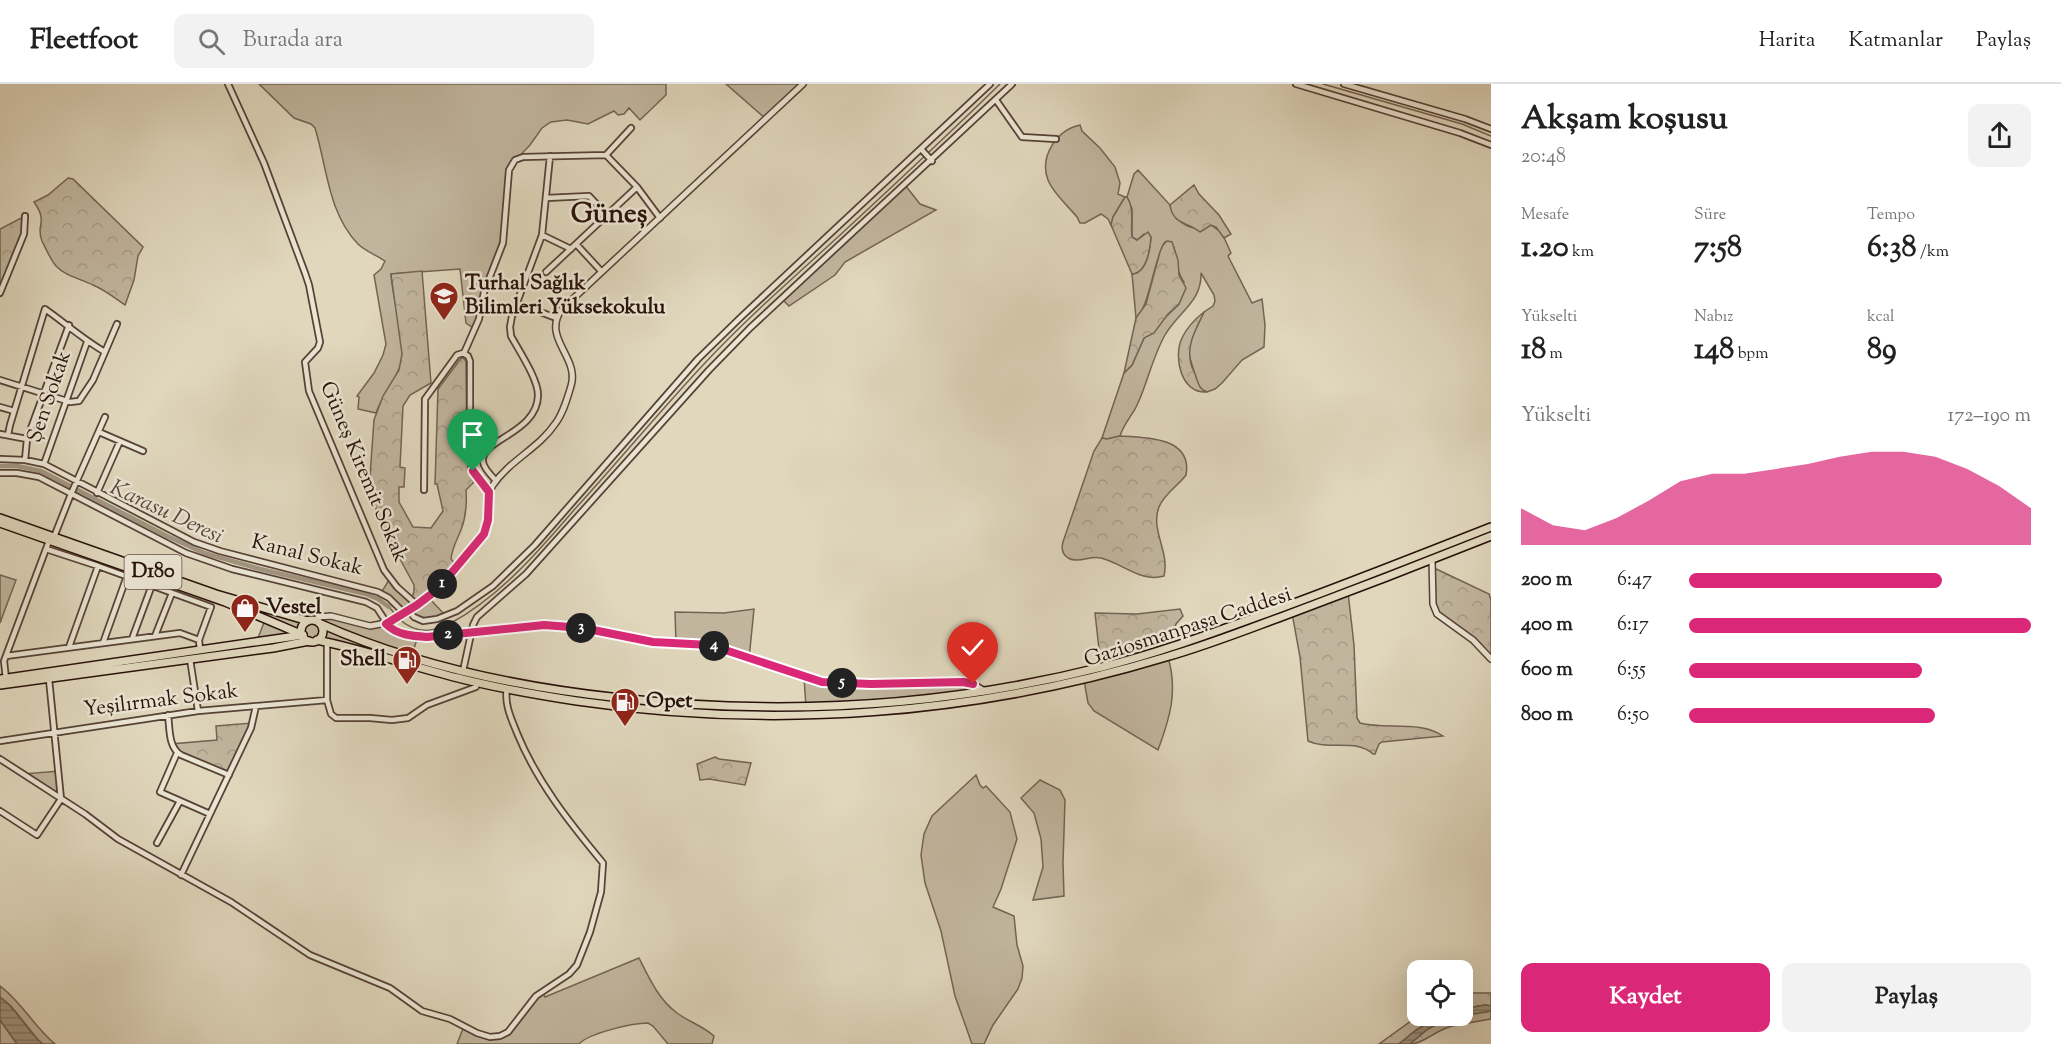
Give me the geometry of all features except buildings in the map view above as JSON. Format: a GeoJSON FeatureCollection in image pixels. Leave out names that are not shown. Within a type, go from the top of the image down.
{"type":"FeatureCollection","features":[{"type":"Feature","properties":{"kind":"main road","name":"D180"},"geometry":{"type":"LineString","coordinates":[[0,518],[51,539],[214,598],[303,635]]}},
{"type":"Feature","properties":{"kind":"main road","name":"D180"},"geometry":{"type":"LineString","coordinates":[[0,524],[216,594],[308,621]]}},
{"type":"Feature","properties":{"kind":"main road","name":"Gaziosmanpaşa Caddesi"},"geometry":{"type":"LineString","coordinates":[[308,621],[319,622],[393,653],[463,671],[578,693],[651,702],[737,707],[814,707],[931,699],[986,691],[1086,671],[1167,648],[1345,584],[1491,528]]}},
{"type":"Feature","properties":{"kind":"main road","name":"Gaziosmanpaşa Caddesi"},"geometry":{"type":"LineString","coordinates":[[3,682],[49,679],[313,641],[327,642],[477,682],[576,701],[642,709],[736,716],[910,709],[978,700],[1084,680],[1168,657],[1336,596],[1491,536]]}},
{"type":"Feature","properties":{"kind":"main road"},"geometry":{"type":"LineString","coordinates":[[303,635],[302,627],[308,621]]}},
{"type":"Feature","properties":{"kind":"main road"},"geometry":{"type":"LineString","coordinates":[[3,682],[303,635],[313,641],[322,634],[319,622]]}},
{"type":"Feature","properties":{"kind":"street","name":"Güneş Kiremit Sokak"},"geometry":{"type":"LineString","coordinates":[[228,84],[264,163],[309,285],[319,329],[319,346],[305,364],[309,391],[384,570],[417,605]]}},
{"type":"Feature","properties":{"kind":"street"},"geometry":{"type":"LineString","coordinates":[[319,622],[318,617],[331,616],[369,626],[386,624],[417,605],[443,584],[484,534],[488,520],[489,492],[496,481],[555,425],[571,386],[572,370],[555,330],[556,318],[566,304],[803,84]]}},
{"type":"Feature","properties":{"kind":"street"},"geometry":{"type":"LineString","coordinates":[[404,613],[423,621],[437,619],[462,608],[493,586],[535,545],[698,359],[990,84]]}},
{"type":"Feature","properties":{"kind":"street"},"geometry":{"type":"LineString","coordinates":[[463,671],[473,625],[480,613],[526,574],[720,358],[750,328],[932,161],[1012,84]]}},
{"type":"Feature","properties":{"kind":"street"},"geometry":{"type":"LineString","coordinates":[[1296,84],[1460,133],[1491,145]]}},
{"type":"Feature","properties":{"kind":"street"},"geometry":{"type":"LineString","coordinates":[[1344,84],[1465,119],[1491,129]]}},
{"type":"Feature","properties":{"kind":"street"},"geometry":{"type":"LineString","coordinates":[[996,100],[1022,137],[1056,139]]}},
{"type":"Feature","properties":{"kind":"street"},"geometry":{"type":"LineString","coordinates":[[424,490],[425,399],[457,355],[464,353],[477,325],[484,292],[503,243],[510,165],[519,157],[606,155],[631,128]]}},
{"type":"Feature","properties":{"kind":"street"},"geometry":{"type":"LineString","coordinates":[[921,149],[932,161]]}},
{"type":"Feature","properties":{"kind":"street"},"geometry":{"type":"LineString","coordinates":[[606,155],[637,187],[660,218]]}},
{"type":"Feature","properties":{"kind":"street"},"geometry":{"type":"LineString","coordinates":[[496,481],[484,467],[484,453],[494,444],[515,432],[529,419],[536,408],[538,398],[536,382],[510,332],[516,303],[542,235],[550,156]]}},
{"type":"Feature","properties":{"kind":"street"},"geometry":{"type":"LineString","coordinates":[[546,272],[637,187]]}},
{"type":"Feature","properties":{"kind":"street"},"geometry":{"type":"LineString","coordinates":[[546,198],[589,196],[608,215]]}},
{"type":"Feature","properties":{"kind":"street"},"geometry":{"type":"LineString","coordinates":[[0,293],[24,234],[25,216]]}},
{"type":"Feature","properties":{"kind":"street"},"geometry":{"type":"LineString","coordinates":[[542,235],[571,249]]}},
{"type":"Feature","properties":{"kind":"street"},"geometry":{"type":"LineString","coordinates":[[576,244],[601,271]]}},
{"type":"Feature","properties":{"kind":"street"},"geometry":{"type":"LineString","coordinates":[[516,303],[556,318]]}},
{"type":"Feature","properties":{"kind":"street"},"geometry":{"type":"LineString","coordinates":[[8,435],[45,309],[69,325],[87,342],[105,352]]}},
{"type":"Feature","properties":{"kind":"street"},"geometry":{"type":"LineString","coordinates":[[0,380],[66,401],[76,402],[82,398],[93,380],[117,324]]}},
{"type":"Feature","properties":{"kind":"street"},"geometry":{"type":"LineString","coordinates":[[25,460],[27,439],[69,325]]}},
{"type":"Feature","properties":{"kind":"street","name":"Şen Sokak"},"geometry":{"type":"LineString","coordinates":[[44,464],[87,342]]}},
{"type":"Feature","properties":{"kind":"street"},"geometry":{"type":"LineString","coordinates":[[464,353],[470,361],[471,460],[476,476],[489,492]]}},
{"type":"Feature","properties":{"kind":"street"},"geometry":{"type":"LineString","coordinates":[[0,407],[14,411]]}},
{"type":"Feature","properties":{"kind":"street"},"geometry":{"type":"LineString","coordinates":[[3,682],[4,661],[46,549],[105,417]]}},
{"type":"Feature","properties":{"kind":"street"},"geometry":{"type":"LineString","coordinates":[[99,432],[143,451]]}},
{"type":"Feature","properties":{"kind":"street"},"geometry":{"type":"LineString","coordinates":[[0,434],[27,439]]}},
{"type":"Feature","properties":{"kind":"street"},"geometry":{"type":"LineString","coordinates":[[97,493],[120,441]]}},
{"type":"Feature","properties":{"kind":"street","name":"Kanal Sokak"},"geometry":{"type":"LineString","coordinates":[[0,459],[25,460],[44,464],[169,531],[200,545],[373,590],[385,595],[404,613]]}},
{"type":"Feature","properties":{"kind":"street"},"geometry":{"type":"LineString","coordinates":[[0,473],[32,475],[177,549],[214,564],[366,602],[377,608],[386,624],[401,633],[418,636],[561,625],[653,642],[710,645],[822,682],[871,684],[963,682],[986,691]]}},
{"type":"Feature","properties":{"kind":"street"},"geometry":{"type":"LineString","coordinates":[[46,549],[211,607]]}},
{"type":"Feature","properties":{"kind":"street"},"geometry":{"type":"LineString","coordinates":[[1432,559],[1433,604],[1437,615],[1473,640],[1491,658]]}},
{"type":"Feature","properties":{"kind":"street"},"geometry":{"type":"LineString","coordinates":[[69,647],[98,566]]}},
{"type":"Feature","properties":{"kind":"street"},"geometry":{"type":"LineString","coordinates":[[103,643],[127,576]]}},
{"type":"Feature","properties":{"kind":"street"},"geometry":{"type":"LineString","coordinates":[[132,639],[152,585]]}},
{"type":"Feature","properties":{"kind":"street"},"geometry":{"type":"LineString","coordinates":[[155,636],[172,593]]}},
{"type":"Feature","properties":{"kind":"street"},"geometry":{"type":"LineString","coordinates":[[200,651],[199,640],[214,598]]}},
{"type":"Feature","properties":{"kind":"street"},"geometry":{"type":"LineString","coordinates":[[6,656],[180,633],[199,640]]}},
{"type":"Feature","properties":{"kind":"street"},"geometry":{"type":"LineString","coordinates":[[327,642],[327,700],[331,714],[336,718],[401,719],[412,716],[427,705],[476,687],[477,682]]}},
{"type":"Feature","properties":{"kind":"street"},"geometry":{"type":"LineString","coordinates":[[190,659],[198,711]]}},
{"type":"Feature","properties":{"kind":"street"},"geometry":{"type":"LineString","coordinates":[[0,811],[37,835],[61,799],[49,679]]}},
{"type":"Feature","properties":{"kind":"street"},"geometry":{"type":"LineString","coordinates":[[0,759],[118,839],[231,902],[300,949],[322,961],[390,988],[415,1007],[450,1019],[490,1037],[504,1035],[512,1029],[536,996],[569,974],[578,965],[601,892],[603,863],[553,800],[530,762],[511,718],[505,697],[507,688]]}},
{"type":"Feature","properties":{"kind":"street","name":"Yeşilırmak Sokak"},"geometry":{"type":"LineString","coordinates":[[0,741],[198,711],[327,700]]}},
{"type":"Feature","properties":{"kind":"street"},"geometry":{"type":"LineString","coordinates":[[181,875],[251,728],[256,706]]}},
{"type":"Feature","properties":{"kind":"street"},"geometry":{"type":"LineString","coordinates":[[168,715],[171,744],[177,753],[228,775]]}},
{"type":"Feature","properties":{"kind":"street"},"geometry":{"type":"LineString","coordinates":[[177,753],[160,792],[210,814]]}},
{"type":"Feature","properties":{"kind":"street"},"geometry":{"type":"LineString","coordinates":[[157,843],[180,801]]}},
{"type":"Feature","properties":{"kind":"green space"},"geometry":{"type":"Polygon","coordinates":[[[259,84],[666,84],[666,95],[640,120],[629,108],[624,114],[618,115],[614,111],[588,124],[567,120],[551,122],[542,128],[511,165],[505,239],[484,292],[475,329],[466,323],[460,269],[391,274],[402,354],[399,370],[376,413],[358,409],[359,397],[357,396],[374,373],[386,344],[374,275],[385,261],[358,244],[340,218],[334,204],[315,128],[311,124],[294,118],[259,84]]]}},
{"type":"Feature","properties":{"kind":"green space"},"geometry":{"type":"Polygon","coordinates":[[[726,84],[803,84],[766,119],[726,84]]]}},
{"type":"Feature","properties":{"kind":"green space"},"geometry":{"type":"Polygon","coordinates":[[[1080,125],[1082,131],[1115,167],[1120,183],[1118,194],[1125,197],[1111,225],[1108,219],[1101,214],[1085,223],[1080,223],[1053,190],[1048,180],[1046,162],[1052,145],[1064,132],[1080,125]]]}},
{"type":"Feature","properties":{"kind":"green space"},"geometry":{"type":"Polygon","coordinates":[[[1138,170],[1170,205],[1177,219],[1191,227],[1204,228],[1211,225],[1222,233],[1231,253],[1228,256],[1252,303],[1262,299],[1265,325],[1264,347],[1242,360],[1215,389],[1207,392],[1202,390],[1189,355],[1189,346],[1204,312],[1213,306],[1215,301],[1201,273],[1198,292],[1165,335],[1138,403],[1120,436],[1107,439],[1102,438],[1124,373],[1132,365],[1144,338],[1179,304],[1184,282],[1178,270],[1174,247],[1165,242],[1157,260],[1145,304],[1136,318],[1132,274],[1137,273],[1144,265],[1149,254],[1151,237],[1144,234],[1137,240],[1132,237],[1132,209],[1127,197],[1134,174],[1138,170]]]}},
{"type":"Feature","properties":{"kind":"green space"},"geometry":{"type":"Polygon","coordinates":[[[68,178],[73,179],[143,247],[138,256],[134,280],[125,305],[102,289],[68,275],[56,266],[42,241],[41,215],[34,202],[48,195],[68,178]]]}},
{"type":"Feature","properties":{"kind":"green space"},"geometry":{"type":"Polygon","coordinates":[[[905,185],[920,204],[936,210],[845,262],[835,275],[789,306],[782,299],[905,185]]]}},
{"type":"Feature","properties":{"kind":"green space"},"geometry":{"type":"Polygon","coordinates":[[[1194,185],[1199,194],[1219,215],[1231,234],[1224,238],[1216,227],[1211,225],[1200,232],[1174,216],[1170,205],[1194,185]]]}},
{"type":"Feature","properties":{"kind":"green space"},"geometry":{"type":"Polygon","coordinates":[[[1125,197],[1132,211],[1132,237],[1137,240],[1148,232],[1151,237],[1149,254],[1144,265],[1137,273],[1132,274],[1111,225],[1125,197]]]}},
{"type":"Feature","properties":{"kind":"green space"},"geometry":{"type":"Polygon","coordinates":[[[25,216],[25,226],[0,293],[0,229],[25,216]]]}},
{"type":"Feature","properties":{"kind":"green space"},"geometry":{"type":"Polygon","coordinates":[[[1167,241],[1172,242],[1178,260],[1179,275],[1186,288],[1179,304],[1168,314],[1154,333],[1144,338],[1132,365],[1124,373],[1136,318],[1146,304],[1160,252],[1167,241]]]}},
{"type":"Feature","properties":{"kind":"green space"},"geometry":{"type":"Polygon","coordinates":[[[422,271],[431,383],[410,395],[403,406],[400,467],[405,468],[404,487],[399,487],[399,502],[413,527],[431,528],[443,511],[437,484],[435,484],[438,389],[462,357],[466,361],[467,461],[469,473],[475,481],[466,490],[464,520],[451,559],[458,567],[417,605],[411,599],[414,585],[376,509],[370,476],[374,420],[383,396],[399,370],[402,354],[391,274],[422,271]]]}},
{"type":"Feature","properties":{"kind":"green space"},"geometry":{"type":"Polygon","coordinates":[[[1204,312],[1193,337],[1190,357],[1191,366],[1199,384],[1202,390],[1207,392],[1198,391],[1185,381],[1178,355],[1184,334],[1204,312]]]}},
{"type":"Feature","properties":{"kind":"green space"},"geometry":{"type":"Polygon","coordinates":[[[1142,437],[1165,442],[1175,446],[1182,453],[1186,462],[1186,475],[1164,498],[1157,516],[1158,533],[1164,558],[1164,576],[1139,575],[1101,558],[1072,560],[1062,551],[1094,451],[1102,438],[1142,437]]]}},
{"type":"Feature","properties":{"kind":"green space"},"geometry":{"type":"Polygon","coordinates":[[[1432,567],[1489,594],[1491,600],[1491,659],[1435,609],[1432,567]]]}},
{"type":"Feature","properties":{"kind":"green space"},"geometry":{"type":"Polygon","coordinates":[[[0,575],[16,580],[0,623],[0,575]]]}},
{"type":"Feature","properties":{"kind":"green space"},"geometry":{"type":"Polygon","coordinates":[[[390,578],[416,605],[428,597],[446,616],[423,621],[408,611],[404,613],[381,593],[390,578]]]}},
{"type":"Feature","properties":{"kind":"green space"},"geometry":{"type":"Polygon","coordinates":[[[1348,592],[1354,645],[1357,718],[1360,723],[1424,728],[1443,736],[1382,742],[1375,754],[1350,745],[1325,745],[1308,741],[1300,657],[1292,613],[1348,592]]]}},
{"type":"Feature","properties":{"kind":"green space"},"geometry":{"type":"Polygon","coordinates":[[[242,602],[307,621],[317,621],[331,616],[361,624],[386,623],[390,628],[418,636],[411,658],[376,647],[373,654],[317,640],[309,641],[303,635],[256,643],[265,620],[239,608],[242,602]]]}},
{"type":"Feature","properties":{"kind":"green space"},"geometry":{"type":"Polygon","coordinates":[[[754,609],[749,659],[717,647],[676,644],[675,612],[724,613],[754,609]]]}},
{"type":"Feature","properties":{"kind":"green space"},"geometry":{"type":"Polygon","coordinates":[[[1180,609],[1183,616],[1176,624],[1167,648],[1101,667],[1095,613],[1137,614],[1180,609]]]}},
{"type":"Feature","properties":{"kind":"green space"},"geometry":{"type":"Polygon","coordinates":[[[1168,657],[1172,681],[1171,704],[1158,750],[1094,711],[1088,703],[1084,680],[1168,657]]]}},
{"type":"Feature","properties":{"kind":"green space"},"geometry":{"type":"Polygon","coordinates":[[[804,677],[822,682],[963,682],[986,691],[806,707],[804,677]]]}},
{"type":"Feature","properties":{"kind":"green space"},"geometry":{"type":"Polygon","coordinates":[[[252,723],[229,775],[178,754],[171,744],[217,740],[216,726],[252,723]]]}},
{"type":"Feature","properties":{"kind":"green space"},"geometry":{"type":"Polygon","coordinates":[[[715,757],[751,763],[745,785],[709,779],[700,780],[697,764],[715,757]]]}},
{"type":"Feature","properties":{"kind":"green space"},"geometry":{"type":"Polygon","coordinates":[[[59,771],[61,799],[23,774],[59,771]]]}},
{"type":"Feature","properties":{"kind":"green space"},"geometry":{"type":"Polygon","coordinates":[[[976,775],[980,785],[983,788],[986,786],[1010,812],[1017,839],[993,907],[1014,916],[1017,945],[1023,966],[1018,989],[993,1025],[984,1044],[972,1044],[955,996],[941,931],[925,883],[921,855],[924,834],[932,816],[976,775]]]}},
{"type":"Feature","properties":{"kind":"green space"},"geometry":{"type":"Polygon","coordinates":[[[1040,780],[1060,790],[1065,800],[1064,896],[1033,900],[1043,867],[1041,839],[1034,813],[1021,798],[1040,780]]]}},
{"type":"Feature","properties":{"kind":"green space"},"geometry":{"type":"Polygon","coordinates":[[[639,958],[665,1002],[677,1013],[714,1036],[712,1044],[668,1044],[648,1023],[601,1033],[579,1044],[457,1044],[464,1026],[485,1036],[504,1035],[542,991],[545,997],[639,958]]]}},
{"type":"Feature","properties":{"kind":"green space"},"geometry":{"type":"Polygon","coordinates":[[[0,986],[15,999],[55,1044],[43,1044],[39,1041],[11,1006],[0,997],[0,986]]]}},
{"type":"Feature","properties":{"kind":"green space"},"geometry":{"type":"Polygon","coordinates":[[[1473,993],[1491,993],[1491,1006],[1473,1007],[1473,993]]]}},
{"type":"Feature","properties":{"kind":"green space"},"geometry":{"type":"Polygon","coordinates":[[[1491,1011],[1491,1019],[1473,1022],[1473,1013],[1491,1011]]]}},
{"type":"Feature","properties":{"kind":"green space"},"geometry":{"type":"Polygon","coordinates":[[[0,1020],[17,1044],[0,1044],[0,1020]]]}},
{"type":"Feature","properties":{"kind":"green space"},"geometry":{"type":"Polygon","coordinates":[[[1407,1024],[1407,1026],[1423,1026],[1399,1044],[1379,1044],[1407,1024]]]}},
{"type":"Feature","properties":{"kind":"green space"},"geometry":{"type":"Polygon","coordinates":[[[1452,1026],[1420,1042],[1410,1044],[1426,1030],[1431,1027],[1452,1026]]]}},
{"type":"Feature","properties":{"kind":"shaded area"},"geometry":{"type":"Polygon","coordinates":[[[0,997],[43,1044],[17,1044],[0,1020],[0,997]]]}},
{"type":"Feature","properties":{"kind":"shaded area"},"geometry":{"type":"Polygon","coordinates":[[[1491,1006],[1491,1011],[1475,1014],[1473,1007],[1491,1006]]]}},
{"type":"Feature","properties":{"kind":"shaded area"},"geometry":{"type":"Polygon","coordinates":[[[1423,1026],[1434,1026],[1410,1044],[1399,1044],[1423,1026]]]}},
{"type":"Feature","properties":{"kind":"waterway"},"geometry":{"type":"LineString","coordinates":[[398,618],[417,629],[430,630],[444,627],[486,600],[502,586],[546,542],[720,347],[1000,84]]}},
{"type":"Feature","properties":{"kind":"waterway"},"geometry":{"type":"LineString","coordinates":[[1323,84],[1462,124],[1491,136]]}},
{"type":"Feature","properties":{"kind":"waterway","name":"Karasu Deresi"},"geometry":{"type":"LineString","coordinates":[[0,466],[17,466],[41,471],[204,553],[366,594],[389,607]]}},
{"type":"Feature","properties":{"kind":"waterway"},"geometry":{"type":"LineString","coordinates":[[389,607],[395,614]]}},
{"type":"Feature","properties":{"kind":"place","name":"Turhal Sağlık Bilimleri Yüksekokulu"},"geometry":{"type":"Point","coordinates":[444,322]}},
{"type":"Feature","properties":{"kind":"place","name":"Vestel"},"geometry":{"type":"Point","coordinates":[245,634]}},
{"type":"Feature","properties":{"kind":"place","name":"Shell"},"geometry":{"type":"Point","coordinates":[407,686]}},
{"type":"Feature","properties":{"kind":"place","name":"Opet"},"geometry":{"type":"Point","coordinates":[625,728]}},
{"type":"Feature","properties":{"kind":"district","name":"Güneş"},"geometry":{"type":"Point","coordinates":[609,215]}},
{"type":"Feature","properties":{"kind":"route"},"geometry":{"type":"LineString","coordinates":[[473,471],[489,492],[487,528],[480,540],[438,589],[386,624],[395,631],[427,637],[561,625],[667,644],[710,645],[815,681],[871,684],[963,682],[973,684]]}}]}
